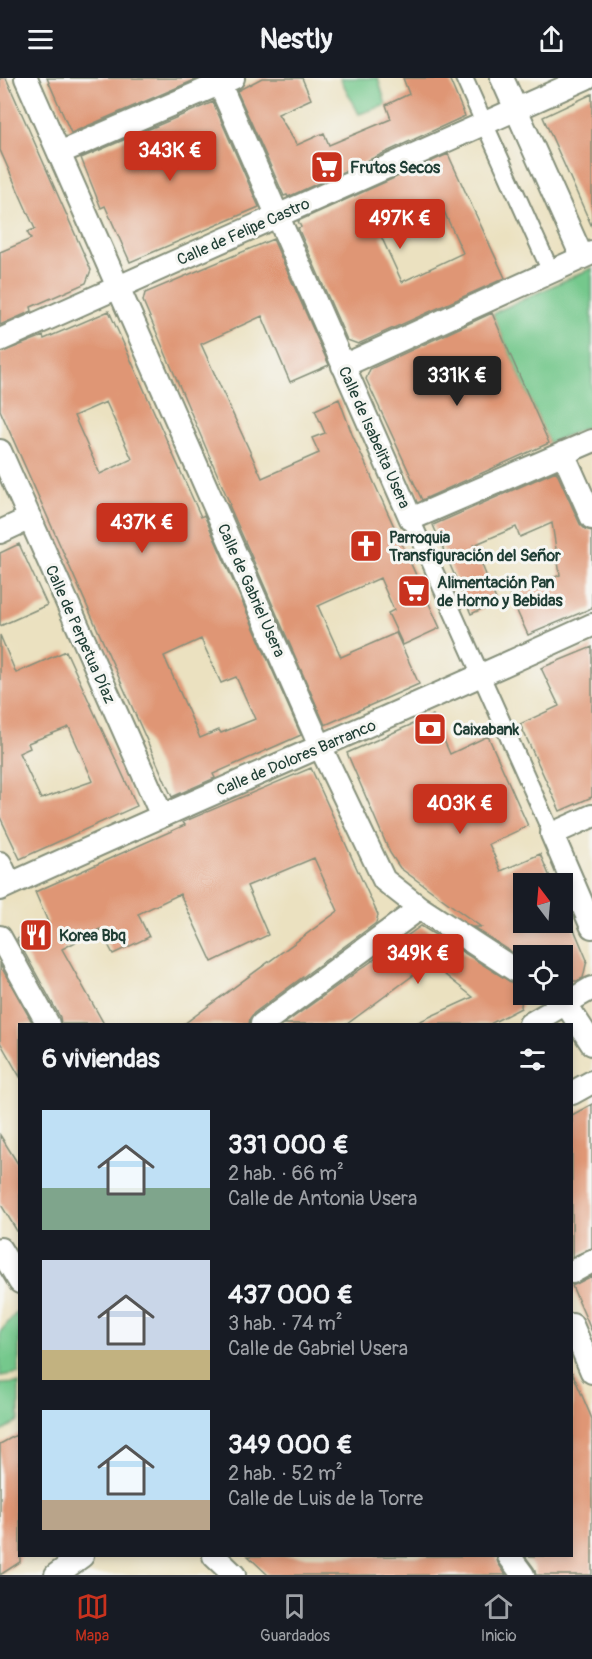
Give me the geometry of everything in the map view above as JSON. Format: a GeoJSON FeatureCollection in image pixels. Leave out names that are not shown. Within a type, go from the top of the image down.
{"type":"FeatureCollection","features":[{"type":"Feature","properties":{"kind":"street","name":"Calle de Gabriel Usera"},"geometry":{"type":"LineString","coordinates":[[26,78],[320,746],[384,880],[420,908],[513,969]]}},
{"type":"Feature","properties":{"kind":"street"},"geometry":{"type":"LineString","coordinates":[[464,78],[551,272]]}},
{"type":"Feature","properties":{"kind":"street"},"geometry":{"type":"LineString","coordinates":[[343,366],[587,255],[502,78]]}},
{"type":"Feature","properties":{"kind":"street","name":"Calle de Felipe Castro"},"geometry":{"type":"LineString","coordinates":[[0,340],[585,78]]}},
{"type":"Feature","properties":{"kind":"street"},"geometry":{"type":"LineString","coordinates":[[59,153],[223,80]]}},
{"type":"Feature","properties":{"kind":"street","name":"Calle de Isabelita Usera"},"geometry":{"type":"LineString","coordinates":[[223,80],[277,216],[592,927]]}},
{"type":"Feature","properties":{"kind":"street"},"geometry":{"type":"LineString","coordinates":[[411,519],[592,441]]}},
{"type":"Feature","properties":{"kind":"street","name":"Calle de Perpetua Díaz"},"geometry":{"type":"LineString","coordinates":[[0,451],[162,816]]}},
{"type":"Feature","properties":{"kind":"street"},"geometry":{"type":"LineString","coordinates":[[563,453],[592,518]]}},
{"type":"Feature","properties":{"kind":"street"},"geometry":{"type":"LineString","coordinates":[[0,532],[30,518]]}},
{"type":"Feature","properties":{"kind":"street","name":"Calle de Dolores Barranco"},"geometry":{"type":"LineString","coordinates":[[5,887],[592,625]]}},
{"type":"Feature","properties":{"kind":"street"},"geometry":{"type":"LineString","coordinates":[[552,834],[592,816]]}},
{"type":"Feature","properties":{"kind":"street"},"geometry":{"type":"LineString","coordinates":[[0,863],[5,887]]}},
{"type":"Feature","properties":{"kind":"street"},"geometry":{"type":"LineString","coordinates":[[263,1023],[420,908]]}},
{"type":"Feature","properties":{"kind":"street"},"geometry":{"type":"LineString","coordinates":[[0,937],[47,1023]]}},
{"type":"Feature","properties":{"kind":"street"},"geometry":{"type":"LineString","coordinates":[[573,994],[592,988]]}},
{"type":"Feature","properties":{"kind":"street"},"geometry":{"type":"LineString","coordinates":[[531,1023],[552,1005]]}},
{"type":"Feature","properties":{"kind":"street"},"geometry":{"type":"LineString","coordinates":[[563,1005],[592,1044]]}},
{"type":"Feature","properties":{"kind":"street"},"geometry":{"type":"LineString","coordinates":[[573,1092],[592,1082]]}},
{"type":"Feature","properties":{"kind":"street"},"geometry":{"type":"LineString","coordinates":[[0,1249],[18,1279]]}},
{"type":"Feature","properties":{"kind":"street"},"geometry":{"type":"LineString","coordinates":[[573,1271],[592,1261]]}},
{"type":"Feature","properties":{"kind":"street"},"geometry":{"type":"LineString","coordinates":[[573,1327],[592,1372]]}},
{"type":"Feature","properties":{"kind":"street"},"geometry":{"type":"LineString","coordinates":[[56,1575],[81,1557]]}},
{"type":"Feature","properties":{"kind":"street"},"geometry":{"type":"LineString","coordinates":[[215,1557],[234,1575]]}},
{"type":"Feature","properties":{"kind":"street"},"geometry":{"type":"LineString","coordinates":[[510,1557],[523,1575]]}},
{"type":"Feature","properties":{"kind":"green space"},"geometry":{"type":"Polygon","coordinates":[[[340,78],[378,78],[386,105],[359,114],[340,78]]]}},
{"type":"Feature","properties":{"kind":"green space"},"geometry":{"type":"Polygon","coordinates":[[[592,268],[592,425],[549,443],[493,315],[592,268]]]}},
{"type":"Feature","properties":{"kind":"green space"},"geometry":{"type":"Polygon","coordinates":[[[17,1312],[18,1373],[0,1376],[0,1332],[17,1312]]]}},
{"type":"Feature","properties":{"kind":"green space"},"geometry":{"type":"Polygon","coordinates":[[[18,1383],[18,1422],[0,1433],[0,1384],[18,1383]]]}},
{"type":"Feature","properties":{"kind":"building"},"geometry":{"type":"Polygon","coordinates":[[[0,78],[6,78],[91,270],[86,283],[31,307],[32,311],[0,325],[0,252],[31,239],[27,232],[35,229],[0,150],[0,78]]]}},
{"type":"Feature","properties":{"kind":"building"},"geometry":{"type":"Polygon","coordinates":[[[47,78],[197,78],[197,79],[71,133],[47,78]]]}},
{"type":"Feature","properties":{"kind":"building"},"geometry":{"type":"Polygon","coordinates":[[[262,78],[302,78],[311,99],[278,114],[297,145],[324,133],[329,145],[391,119],[386,105],[409,94],[403,78],[449,78],[465,116],[288,197],[284,196],[237,91],[262,78]]]}},
{"type":"Feature","properties":{"kind":"building"},"geometry":{"type":"Polygon","coordinates":[[[592,94],[592,227],[543,117],[592,94]]]}},
{"type":"Feature","properties":{"kind":"building"},"geometry":{"type":"Polygon","coordinates":[[[213,102],[259,207],[130,262],[105,206],[101,208],[81,158],[213,102]]]}},
{"type":"Feature","properties":{"kind":"building"},"geometry":{"type":"Polygon","coordinates":[[[448,154],[505,278],[358,344],[347,340],[298,228],[301,227],[298,221],[448,154]],[[442,207],[381,236],[402,282],[463,253],[442,207]]]}},
{"type":"Feature","properties":{"kind":"building"},"geometry":{"type":"Polygon","coordinates":[[[273,239],[329,365],[290,382],[262,316],[201,344],[262,478],[319,453],[312,438],[325,433],[315,410],[339,399],[352,434],[440,628],[403,645],[388,613],[394,610],[380,578],[318,606],[341,657],[396,633],[419,684],[325,725],[143,301],[145,293],[273,239]]]}},
{"type":"Feature","properties":{"kind":"building"},"geometry":{"type":"Polygon","coordinates":[[[109,311],[201,517],[204,515],[301,735],[213,774],[215,778],[172,797],[0,410],[0,353],[43,336],[44,339],[109,311]],[[106,402],[74,416],[100,474],[132,459],[106,402]],[[201,639],[164,656],[200,738],[219,730],[221,733],[255,719],[236,677],[221,683],[201,639]]]}},
{"type":"Feature","properties":{"kind":"building"},"geometry":{"type":"Polygon","coordinates":[[[492,313],[549,443],[422,500],[366,379],[370,369],[492,313]]]}},
{"type":"Feature","properties":{"kind":"building"},"geometry":{"type":"Polygon","coordinates":[[[556,471],[580,524],[592,531],[592,608],[528,635],[510,596],[560,575],[552,523],[520,537],[516,527],[474,545],[497,602],[471,614],[433,525],[556,471]]]}},
{"type":"Feature","properties":{"kind":"building"},"geometry":{"type":"Polygon","coordinates":[[[19,544],[47,605],[0,626],[0,553],[19,544]]]}},
{"type":"Feature","properties":{"kind":"building"},"geometry":{"type":"Polygon","coordinates":[[[0,635],[16,673],[66,651],[137,806],[20,859],[0,817],[0,635]],[[69,727],[28,743],[30,748],[19,753],[41,799],[93,781],[69,727]]]}},
{"type":"Feature","properties":{"kind":"building"},"geometry":{"type":"Polygon","coordinates":[[[592,647],[592,797],[560,811],[520,724],[559,706],[541,668],[592,647]]]}},
{"type":"Feature","properties":{"kind":"building"},"geometry":{"type":"Polygon","coordinates":[[[433,715],[450,754],[488,736],[528,826],[489,844],[501,871],[540,854],[548,873],[513,873],[513,933],[573,933],[573,927],[587,960],[583,978],[573,981],[573,945],[513,945],[513,953],[473,927],[481,927],[400,868],[390,853],[347,753],[433,715]]]}},
{"type":"Feature","properties":{"kind":"building"},"geometry":{"type":"Polygon","coordinates":[[[311,768],[378,915],[376,923],[254,1013],[249,1023],[185,1023],[338,911],[314,858],[247,886],[268,935],[212,962],[180,894],[138,914],[149,937],[113,954],[100,929],[62,949],[103,1023],[61,1023],[60,1017],[17,939],[48,922],[35,892],[185,825],[183,822],[311,768]]]}},
{"type":"Feature","properties":{"kind":"building"},"geometry":{"type":"Polygon","coordinates":[[[421,926],[513,983],[513,1005],[521,1005],[521,1008],[492,1023],[416,1023],[473,997],[430,963],[348,1023],[285,1023],[421,926]]]}},
{"type":"Feature","properties":{"kind":"building"},"geometry":{"type":"Polygon","coordinates":[[[0,965],[32,1023],[18,1023],[18,1074],[0,1042],[0,965]]]}},
{"type":"Feature","properties":{"kind":"building"},"geometry":{"type":"Polygon","coordinates":[[[592,1104],[592,1248],[573,1257],[573,1114],[592,1104]]]}},
{"type":"Feature","properties":{"kind":"building"},"geometry":{"type":"Polygon","coordinates":[[[0,1135],[18,1164],[18,1233],[0,1203],[0,1135]]]}},
{"type":"Feature","properties":{"kind":"building"},"geometry":{"type":"Polygon","coordinates":[[[592,1276],[592,1332],[573,1288],[573,1286],[592,1276]]]}},
{"type":"Feature","properties":{"kind":"building"},"geometry":{"type":"Polygon","coordinates":[[[573,1374],[592,1419],[592,1575],[536,1575],[526,1557],[573,1557],[573,1374]]]}},
{"type":"Feature","properties":{"kind":"building"},"geometry":{"type":"Polygon","coordinates":[[[18,1434],[18,1557],[20,1557],[20,1562],[0,1575],[0,1444],[18,1434]]]}},
{"type":"Feature","properties":{"kind":"building"},"geometry":{"type":"Polygon","coordinates":[[[249,1557],[496,1557],[506,1575],[268,1575],[249,1557]]]}},
{"type":"Feature","properties":{"kind":"place","name":"Frutos Secos"},"geometry":{"type":"Point","coordinates":[327,167]}},
{"type":"Feature","properties":{"kind":"place","name":"Parroquia Transfiguración del Señor"},"geometry":{"type":"Point","coordinates":[366,546]}},
{"type":"Feature","properties":{"kind":"place","name":"Alimentación Pan de Horno y Bebidas"},"geometry":{"type":"Point","coordinates":[414,591]}},
{"type":"Feature","properties":{"kind":"place","name":"Caixabank"},"geometry":{"type":"Point","coordinates":[430,729]}},
{"type":"Feature","properties":{"kind":"place","name":"Korea Bbq"},"geometry":{"type":"Point","coordinates":[36,935]}}]}
